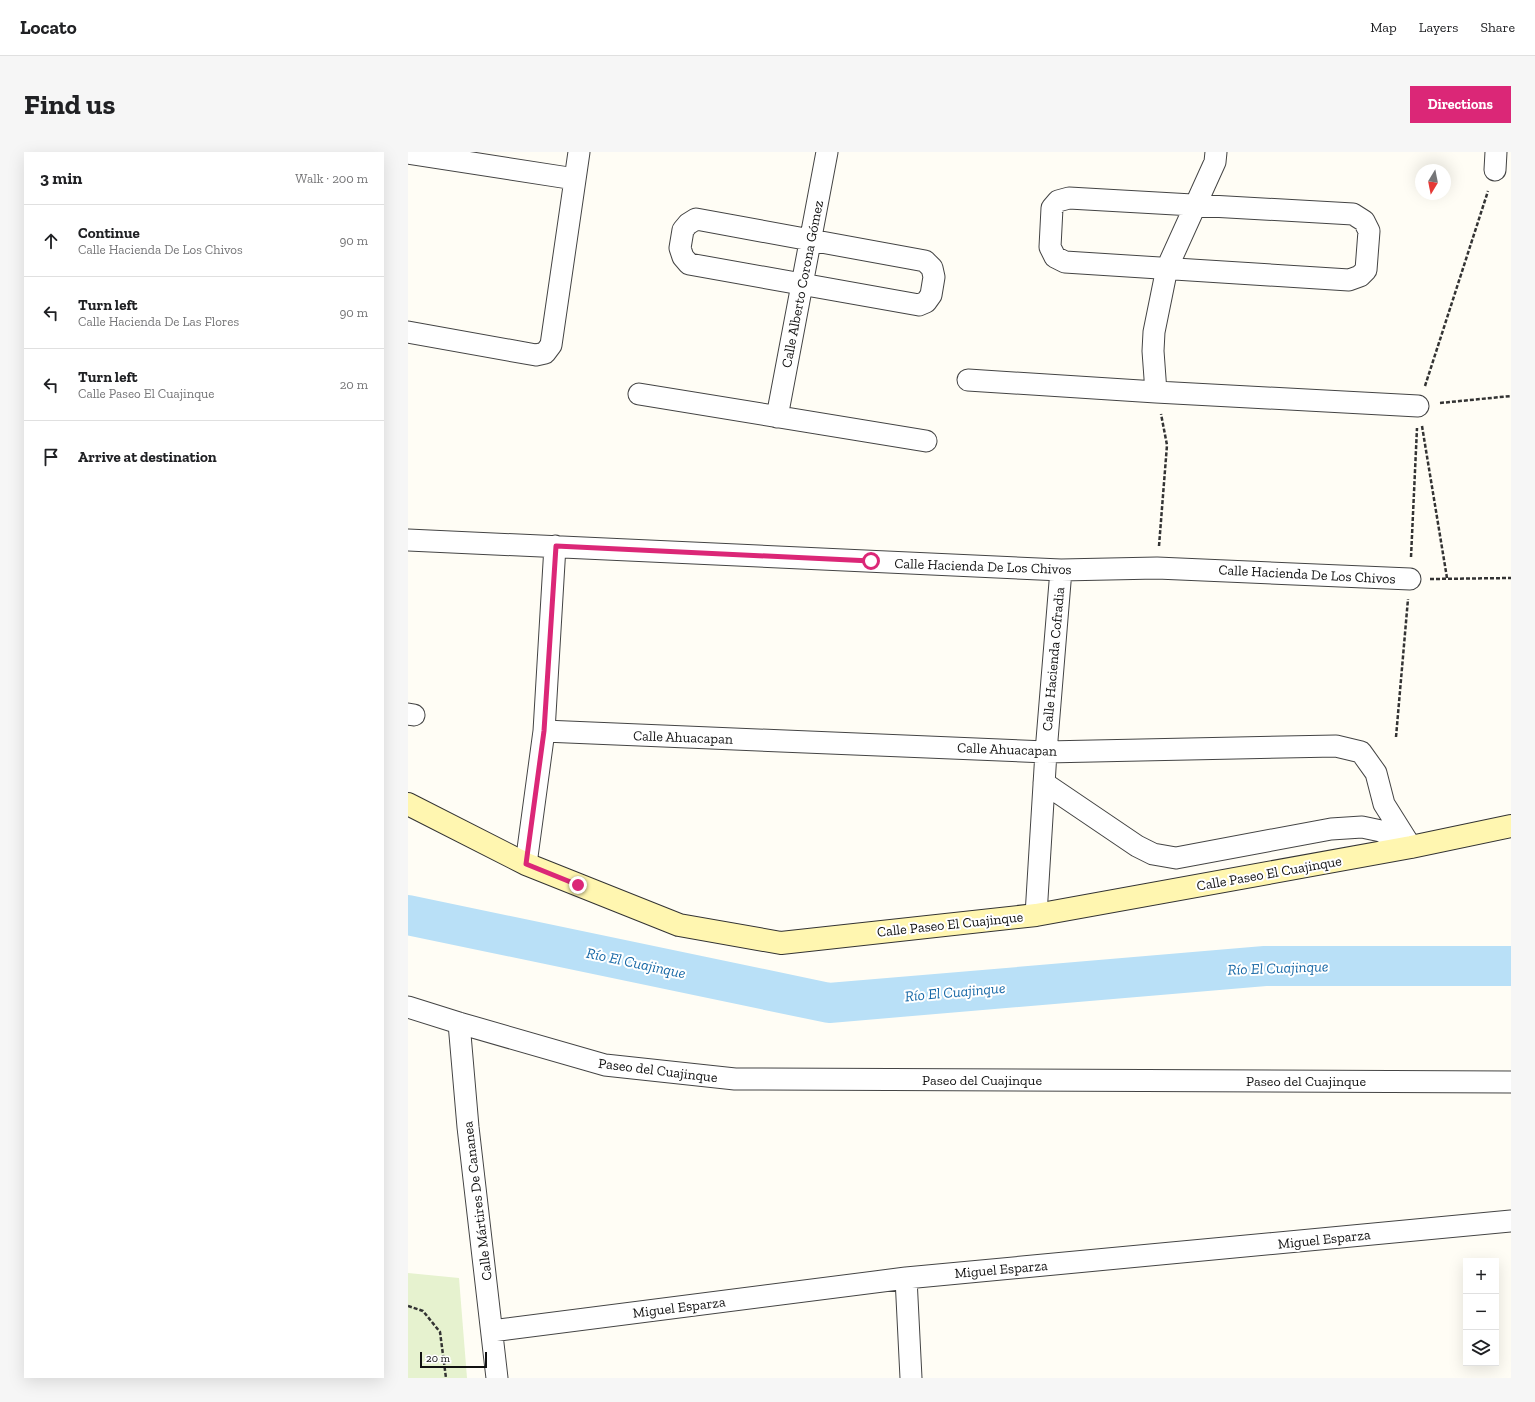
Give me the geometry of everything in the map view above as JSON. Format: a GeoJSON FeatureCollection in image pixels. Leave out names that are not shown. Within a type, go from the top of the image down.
{"type":"FeatureCollection","features":[{"type":"Feature","properties":{"kind":"street"},"geometry":{"type":"LineString","coordinates":[[408,332],[536,355],[545,353],[550,345],[579,152]]}},
{"type":"Feature","properties":{"kind":"street","name":"Calle Alberto Corona Gómez"},"geometry":{"type":"LineString","coordinates":[[777,417],[827,152]]}},
{"type":"Feature","properties":{"kind":"street"},"geometry":{"type":"LineString","coordinates":[[1156,392],[1153,351],[1154,332],[1167,268],[1215,162],[1216,152]]}},
{"type":"Feature","properties":{"kind":"street"},"geometry":{"type":"LineString","coordinates":[[408,153],[575,179]]}},
{"type":"Feature","properties":{"kind":"street"},"geometry":{"type":"LineString","coordinates":[[1069,198],[1353,214],[1364,221],[1369,231],[1366,270],[1360,276],[1349,280],[1167,268],[1065,262],[1055,257],[1050,246],[1052,208],[1058,202],[1069,198]]}},
{"type":"Feature","properties":{"kind":"street"},"geometry":{"type":"LineString","coordinates":[[696,219],[925,261],[932,268],[934,277],[931,295],[926,302],[919,305],[803,285],[689,264],[682,257],[680,248],[683,230],[688,224],[696,219]]}},
{"type":"Feature","properties":{"kind":"street"},"geometry":{"type":"LineString","coordinates":[[968,380],[1418,406]]}},
{"type":"Feature","properties":{"kind":"street"},"geometry":{"type":"LineString","coordinates":[[639,394],[926,441]]}},
{"type":"Feature","properties":{"kind":"street","name":"Calle Hacienda De Los Chivos"},"geometry":{"type":"LineString","coordinates":[[408,540],[1061,570],[1157,568],[1410,579]]}},
{"type":"Feature","properties":{"kind":"street"},"geometry":{"type":"LineString","coordinates":[[526,864],[544,731],[556,546]]}},
{"type":"Feature","properties":{"kind":"street","name":"Calle Hacienda Cofradia"},"geometry":{"type":"LineString","coordinates":[[1036,915],[1046,752],[1061,570]]}},
{"type":"Feature","properties":{"kind":"street","name":"Calle Ahuacapan"},"geometry":{"type":"LineString","coordinates":[[544,731],[1046,752],[1336,746],[1361,752],[1376,773],[1384,804],[1411,847]]}},
{"type":"Feature","properties":{"kind":"street"},"geometry":{"type":"LineString","coordinates":[[1044,784],[1136,846],[1153,854],[1176,858],[1331,829],[1362,827],[1381,831],[1411,847]]}},
{"type":"Feature","properties":{"kind":"street","name":"Calle Paseo El Cuajinque"},"geometry":{"type":"LineString","coordinates":[[408,804],[526,864],[679,925],[781,943],[1036,915],[1411,847],[1511,826]]}},
{"type":"Feature","properties":{"kind":"street","name":"Paseo del Cuajinque"},"geometry":{"type":"LineString","coordinates":[[408,1007],[459,1024],[605,1065],[735,1078],[1511,1082]]}},
{"type":"Feature","properties":{"kind":"street","name":"Calle Mártires De Cananea"},"geometry":{"type":"LineString","coordinates":[[459,1024],[468,1127],[497,1378]]}},
{"type":"Feature","properties":{"kind":"street","name":"Miguel Esparza"},"geometry":{"type":"LineString","coordinates":[[492,1331],[906,1278],[1511,1221]]}},
{"type":"Feature","properties":{"kind":"street"},"geometry":{"type":"LineString","coordinates":[[906,1278],[911,1378]]}},
{"type":"Feature","properties":{"kind":"path"},"geometry":{"type":"LineString","coordinates":[[1396,737],[1410,579],[1418,406],[1496,161]]}},
{"type":"Feature","properties":{"kind":"path"},"geometry":{"type":"LineString","coordinates":[[1156,392],[1167,445],[1157,568]]}},
{"type":"Feature","properties":{"kind":"path"},"geometry":{"type":"LineString","coordinates":[[1418,406],[1511,396]]}},
{"type":"Feature","properties":{"kind":"path"},"geometry":{"type":"LineString","coordinates":[[1418,406],[1447,578]]}},
{"type":"Feature","properties":{"kind":"path","name":"Calle Hacienda De Los Chivos"},"geometry":{"type":"LineString","coordinates":[[1410,579],[1511,578]]}},
{"type":"Feature","properties":{"kind":"path"},"geometry":{"type":"LineString","coordinates":[[408,1306],[423,1311],[440,1332],[446,1378]]}},
{"type":"Feature","properties":{"kind":"green space"},"geometry":{"type":"Polygon","coordinates":[[[408,1273],[459,1278],[467,1378],[408,1378],[408,1273]]]}},
{"type":"Feature","properties":{"kind":"waterway","name":"Río El Cuajinque"},"geometry":{"type":"LineString","coordinates":[[408,915],[829,1003],[1265,966],[1511,966]]}},
{"type":"Feature","properties":{"kind":"route"},"geometry":{"type":"LineString","coordinates":[[578,885],[526,864],[544,731],[556,546],[871,561]]}}]}
